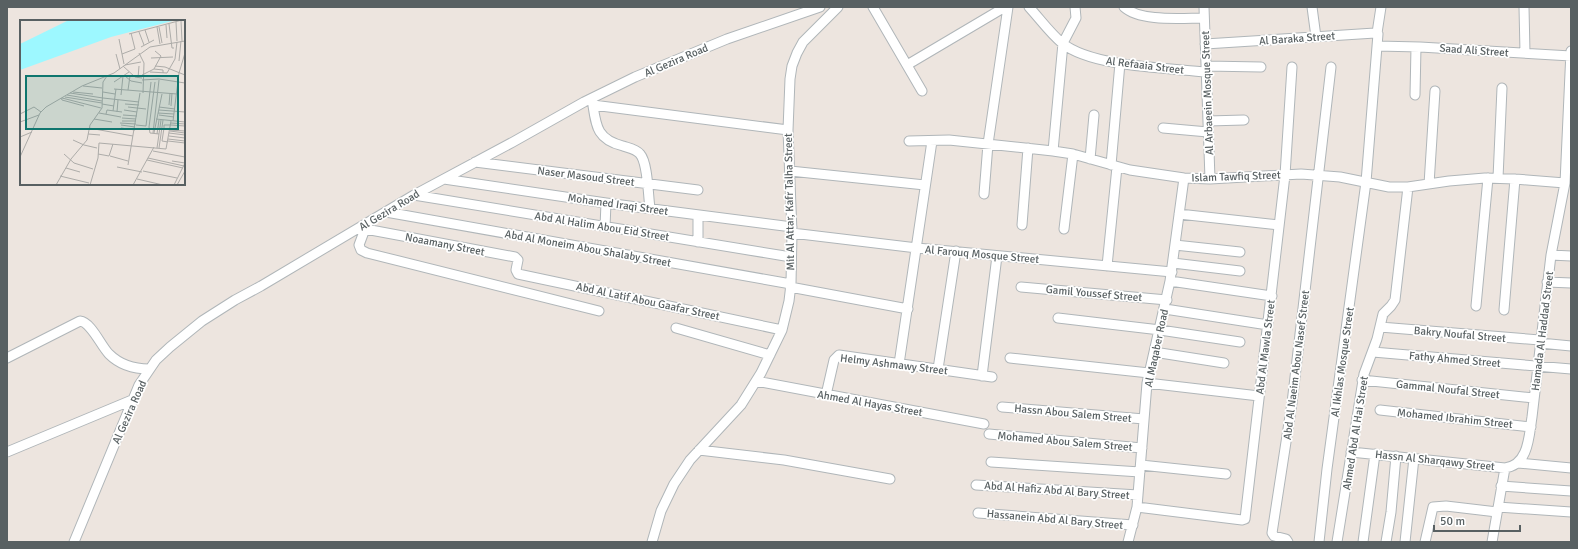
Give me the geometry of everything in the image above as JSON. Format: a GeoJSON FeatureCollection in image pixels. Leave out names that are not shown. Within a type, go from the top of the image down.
{"type":"FeatureCollection","features":[{"type":"Feature","properties":{"kind":"street","name":"Al Gezira Road"},"geometry":{"type":"LineString","coordinates":[[74,542],[139,385],[156,360],[202,321],[235,300],[362,228],[444,178],[635,77],[727,39],[820,7]]}},
{"type":"Feature","properties":{"kind":"street","name":"Mit Al Attar, Kafr Talha Street"},"geometry":{"type":"LineString","coordinates":[[654,541],[661,511],[674,484],[690,460],[741,405],[756,381],[782,330],[789,301],[790,286],[792,230],[788,130],[792,66],[803,42],[838,7]]}},
{"type":"Feature","properties":{"kind":"street"},"geometry":{"type":"LineString","coordinates":[[873,7],[922,91]]}},
{"type":"Feature","properties":{"kind":"street"},"geometry":{"type":"LineString","coordinates":[[907,65],[1005,7]]}},
{"type":"Feature","properties":{"kind":"street"},"geometry":{"type":"LineString","coordinates":[[984,194],[988,144],[1008,7]]}},
{"type":"Feature","properties":{"kind":"street"},"geometry":{"type":"LineString","coordinates":[[1028,7],[1063,43]]}},
{"type":"Feature","properties":{"kind":"street"},"geometry":{"type":"LineString","coordinates":[[1053,151],[1063,43],[1076,18],[1074,7]]}},
{"type":"Feature","properties":{"kind":"street"},"geometry":{"type":"LineString","coordinates":[[1124,7],[1134,10],[1145,17],[1204,18]]}},
{"type":"Feature","properties":{"kind":"street"},"geometry":{"type":"LineString","coordinates":[[1159,17],[1160,7]]}},
{"type":"Feature","properties":{"kind":"street","name":"Al Arbaeein Mosque Street"},"geometry":{"type":"LineString","coordinates":[[1204,7],[1210,179]]}},
{"type":"Feature","properties":{"kind":"street"},"geometry":{"type":"LineString","coordinates":[[1312,7],[1316,37]]}},
{"type":"Feature","properties":{"kind":"street"},"geometry":{"type":"LineString","coordinates":[[1377,46],[1377,33],[1381,7]]}},
{"type":"Feature","properties":{"kind":"street"},"geometry":{"type":"LineString","coordinates":[[1524,7],[1525,53]]}},
{"type":"Feature","properties":{"kind":"street","name":"Al Baraka Street"},"geometry":{"type":"LineString","coordinates":[[1205,44],[1377,33]]}},
{"type":"Feature","properties":{"kind":"street","name":"Al Refaaia Street"},"geometry":{"type":"LineString","coordinates":[[1063,43],[1090,56],[1120,63],[1206,69],[1261,67]]}},
{"type":"Feature","properties":{"kind":"street","name":"Saad Ali Street"},"geometry":{"type":"LineString","coordinates":[[1377,46],[1571,54]]}},
{"type":"Feature","properties":{"kind":"street","name":"Al Ikhlas Mosque Street"},"geometry":{"type":"LineString","coordinates":[[1319,542],[1327,468],[1366,182],[1377,46]]}},
{"type":"Feature","properties":{"kind":"street"},"geometry":{"type":"LineString","coordinates":[[1414,95],[1416,47]]}},
{"type":"Feature","properties":{"kind":"street","name":"Hamada Al Haddad Street"},"geometry":{"type":"LineString","coordinates":[[1518,463],[1526,449],[1530,427],[1547,282],[1558,217],[1567,198],[1565,183],[1571,54]]}},
{"type":"Feature","properties":{"kind":"street"},"geometry":{"type":"LineString","coordinates":[[1107,266],[1120,63]]}},
{"type":"Feature","properties":{"kind":"street","name":"Abd Al Mawla Street"},"geometry":{"type":"LineString","coordinates":[[1137,507],[1244,520],[1272,296],[1285,175],[1292,67]]}},
{"type":"Feature","properties":{"kind":"street"},"geometry":{"type":"LineString","coordinates":[[1319,175],[1331,67]]}},
{"type":"Feature","properties":{"kind":"street"},"geometry":{"type":"LineString","coordinates":[[1498,178],[1502,88]]}},
{"type":"Feature","properties":{"kind":"street"},"geometry":{"type":"LineString","coordinates":[[1429,184],[1435,91]]}},
{"type":"Feature","properties":{"kind":"street"},"geometry":{"type":"LineString","coordinates":[[650,208],[643,162],[639,153],[611,142],[603,137],[597,125],[592,101],[788,130]]}},
{"type":"Feature","properties":{"kind":"street"},"geometry":{"type":"LineString","coordinates":[[1090,159],[1094,115]]}},
{"type":"Feature","properties":{"kind":"street"},"geometry":{"type":"LineString","coordinates":[[1208,120],[1244,120]]}},
{"type":"Feature","properties":{"kind":"street"},"geometry":{"type":"LineString","coordinates":[[1163,128],[1208,132]]}},
{"type":"Feature","properties":{"kind":"street","name":"Islam Tawfiq Street"},"geometry":{"type":"LineString","coordinates":[[909,141],[949,140],[1053,151],[1073,154],[1130,170],[1184,178],[1210,179],[1285,175],[1319,175],[1389,186],[1408,187],[1488,178],[1565,183]]}},
{"type":"Feature","properties":{"kind":"street"},"geometry":{"type":"LineString","coordinates":[[900,364],[932,141]]}},
{"type":"Feature","properties":{"kind":"street"},"geometry":{"type":"LineString","coordinates":[[1022,225],[1028,148]]}},
{"type":"Feature","properties":{"kind":"street"},"geometry":{"type":"LineString","coordinates":[[1064,229],[1073,154]]}},
{"type":"Feature","properties":{"kind":"street","name":"Naser Masoud Street"},"geometry":{"type":"LineString","coordinates":[[475,162],[698,190]]}},
{"type":"Feature","properties":{"kind":"street"},"geometry":{"type":"LineString","coordinates":[[790,171],[925,185]]}},
{"type":"Feature","properties":{"kind":"street","name":"Abd Al Naeim Abou Nasef Street"},"geometry":{"type":"LineString","coordinates":[[1288,542],[1286,539],[1274,536],[1272,533],[1292,403],[1319,175]]}},
{"type":"Feature","properties":{"kind":"street","name":"Mohamed Iraqi Street"},"geometry":{"type":"LineString","coordinates":[[444,178],[792,230]]}},
{"type":"Feature","properties":{"kind":"street","name":"Al Maqaber Road"},"geometry":{"type":"LineString","coordinates":[[1128,542],[1137,507],[1149,373],[1165,309],[1172,272],[1184,178]]}},
{"type":"Feature","properties":{"kind":"street"},"geometry":{"type":"LineString","coordinates":[[1476,306],[1488,178]]}},
{"type":"Feature","properties":{"kind":"street"},"geometry":{"type":"LineString","coordinates":[[1504,310],[1515,179]]}},
{"type":"Feature","properties":{"kind":"street","name":"Ahmed Abd Al Hai Street"},"geometry":{"type":"LineString","coordinates":[[1337,542],[1362,380],[1373,352],[1383,314],[1392,306],[1395,300],[1408,187]]}},
{"type":"Feature","properties":{"kind":"street","name":"Abd Al Halim Abou Eid Street"},"geometry":{"type":"LineString","coordinates":[[414,195],[791,257]]}},
{"type":"Feature","properties":{"kind":"street"},"geometry":{"type":"LineString","coordinates":[[605,227],[606,203]]}},
{"type":"Feature","properties":{"kind":"street","name":"Abd Al Moneim Abou Shalaby Street"},"geometry":{"type":"LineString","coordinates":[[386,212],[908,309]]}},
{"type":"Feature","properties":{"kind":"street"},"geometry":{"type":"LineString","coordinates":[[1179,214],[1279,225]]}},
{"type":"Feature","properties":{"kind":"street"},"geometry":{"type":"LineString","coordinates":[[698,215],[698,242]]}},
{"type":"Feature","properties":{"kind":"street"},"geometry":{"type":"LineString","coordinates":[[362,228],[359,245],[361,250],[599,311]]}},
{"type":"Feature","properties":{"kind":"street","name":"Noaamany Street"},"geometry":{"type":"LineString","coordinates":[[362,228],[516,257],[518,261],[516,270]]}},
{"type":"Feature","properties":{"kind":"street","name":"Al Farouq Mosque Street"},"geometry":{"type":"LineString","coordinates":[[792,230],[917,248],[1172,272]]}},
{"type":"Feature","properties":{"kind":"street"},"geometry":{"type":"LineString","coordinates":[[1175,245],[1240,252]]}},
{"type":"Feature","properties":{"kind":"street"},"geometry":{"type":"LineString","coordinates":[[938,369],[956,251]]}},
{"type":"Feature","properties":{"kind":"street"},"geometry":{"type":"LineString","coordinates":[[1551,255],[1571,256]]}},
{"type":"Feature","properties":{"kind":"street"},"geometry":{"type":"LineString","coordinates":[[982,376],[997,256]]}},
{"type":"Feature","properties":{"kind":"street","name":"Abd Al Latif Abou Gaafar Street"},"geometry":{"type":"LineString","coordinates":[[516,270],[518,274],[782,330]]}},
{"type":"Feature","properties":{"kind":"street"},"geometry":{"type":"LineString","coordinates":[[1172,272],[1240,271]]}},
{"type":"Feature","properties":{"kind":"street"},"geometry":{"type":"LineString","coordinates":[[1172,272],[1272,296]]}},
{"type":"Feature","properties":{"kind":"street"},"geometry":{"type":"LineString","coordinates":[[1547,282],[1571,284]]}},
{"type":"Feature","properties":{"kind":"street","name":"Gamil Youssef Street"},"geometry":{"type":"LineString","coordinates":[[1021,287],[1166,300]]}},
{"type":"Feature","properties":{"kind":"street"},"geometry":{"type":"LineString","coordinates":[[1165,309],[1268,325]]}},
{"type":"Feature","properties":{"kind":"street"},"geometry":{"type":"LineString","coordinates":[[1058,318],[1160,330],[1240,342]]}},
{"type":"Feature","properties":{"kind":"street"},"geometry":{"type":"LineString","coordinates":[[7,358],[80,321],[86,323],[103,348],[117,361],[132,368],[149,369]]}},
{"type":"Feature","properties":{"kind":"street","name":"Bakry Noufal Street"},"geometry":{"type":"LineString","coordinates":[[1380,327],[1571,346]]}},
{"type":"Feature","properties":{"kind":"street"},"geometry":{"type":"LineString","coordinates":[[676,328],[770,355]]}},
{"type":"Feature","properties":{"kind":"street"},"geometry":{"type":"LineString","coordinates":[[1154,352],[1224,364]]}},
{"type":"Feature","properties":{"kind":"street","name":"Fathy Ahmed Street"},"geometry":{"type":"LineString","coordinates":[[1373,352],[1571,369]]}},
{"type":"Feature","properties":{"kind":"street","name":"Helmy Ashmawy Street"},"geometry":{"type":"LineString","coordinates":[[826,395],[834,360],[836,356],[841,355],[992,377]]}},
{"type":"Feature","properties":{"kind":"street"},"geometry":{"type":"LineString","coordinates":[[1010,358],[1149,373]]}},
{"type":"Feature","properties":{"kind":"street","name":"Gammal Noufal Street"},"geometry":{"type":"LineString","coordinates":[[1362,380],[1534,398]]}},
{"type":"Feature","properties":{"kind":"street","name":"Ahmed Al Hayas Street"},"geometry":{"type":"LineString","coordinates":[[756,381],[984,424]]}},
{"type":"Feature","properties":{"kind":"street"},"geometry":{"type":"LineString","coordinates":[[1148,383],[1259,396]]}},
{"type":"Feature","properties":{"kind":"street"},"geometry":{"type":"LineString","coordinates":[[7,452],[132,400]]}},
{"type":"Feature","properties":{"kind":"street","name":"Hassn Abou Salem Street"},"geometry":{"type":"LineString","coordinates":[[1002,406],[1144,419]]}},
{"type":"Feature","properties":{"kind":"street","name":"Mohamed Ibrahim Street"},"geometry":{"type":"LineString","coordinates":[[1380,410],[1530,427]]}},
{"type":"Feature","properties":{"kind":"street","name":"Mohamed Abou Salem Street"},"geometry":{"type":"LineString","coordinates":[[989,434],[1142,448]]}},
{"type":"Feature","properties":{"kind":"street"},"geometry":{"type":"LineString","coordinates":[[700,450],[784,460],[890,479]]}},
{"type":"Feature","properties":{"kind":"street","name":"Hassn Al Sharqawy Street"},"geometry":{"type":"LineString","coordinates":[[1351,452],[1505,468],[1514,466],[1518,463]]}},
{"type":"Feature","properties":{"kind":"street"},"geometry":{"type":"LineString","coordinates":[[1363,542],[1375,454]]}},
{"type":"Feature","properties":{"kind":"street"},"geometry":{"type":"LineString","coordinates":[[1386,542],[1391,512],[1396,456]]}},
{"type":"Feature","properties":{"kind":"street"},"geometry":{"type":"LineString","coordinates":[[1405,542],[1414,458]]}},
{"type":"Feature","properties":{"kind":"street"},"geometry":{"type":"LineString","coordinates":[[991,462],[1140,468],[1226,474]]}},
{"type":"Feature","properties":{"kind":"street"},"geometry":{"type":"LineString","coordinates":[[1518,463],[1571,468]]}},
{"type":"Feature","properties":{"kind":"street"},"geometry":{"type":"LineString","coordinates":[[1492,542],[1505,468]]}},
{"type":"Feature","properties":{"kind":"street","name":"Abd Al Hafiz Abd Al Bary Street"},"geometry":{"type":"LineString","coordinates":[[976,485],[1138,495]]}},
{"type":"Feature","properties":{"kind":"street"},"geometry":{"type":"LineString","coordinates":[[1501,486],[1571,491]]}},
{"type":"Feature","properties":{"kind":"street"},"geometry":{"type":"LineString","coordinates":[[1425,542],[1433,507],[1446,506],[1571,512]]}},
{"type":"Feature","properties":{"kind":"street","name":"Hassanein Abd Al Bary Street"},"geometry":{"type":"LineString","coordinates":[[978,513],[1132,525]]}}]}
